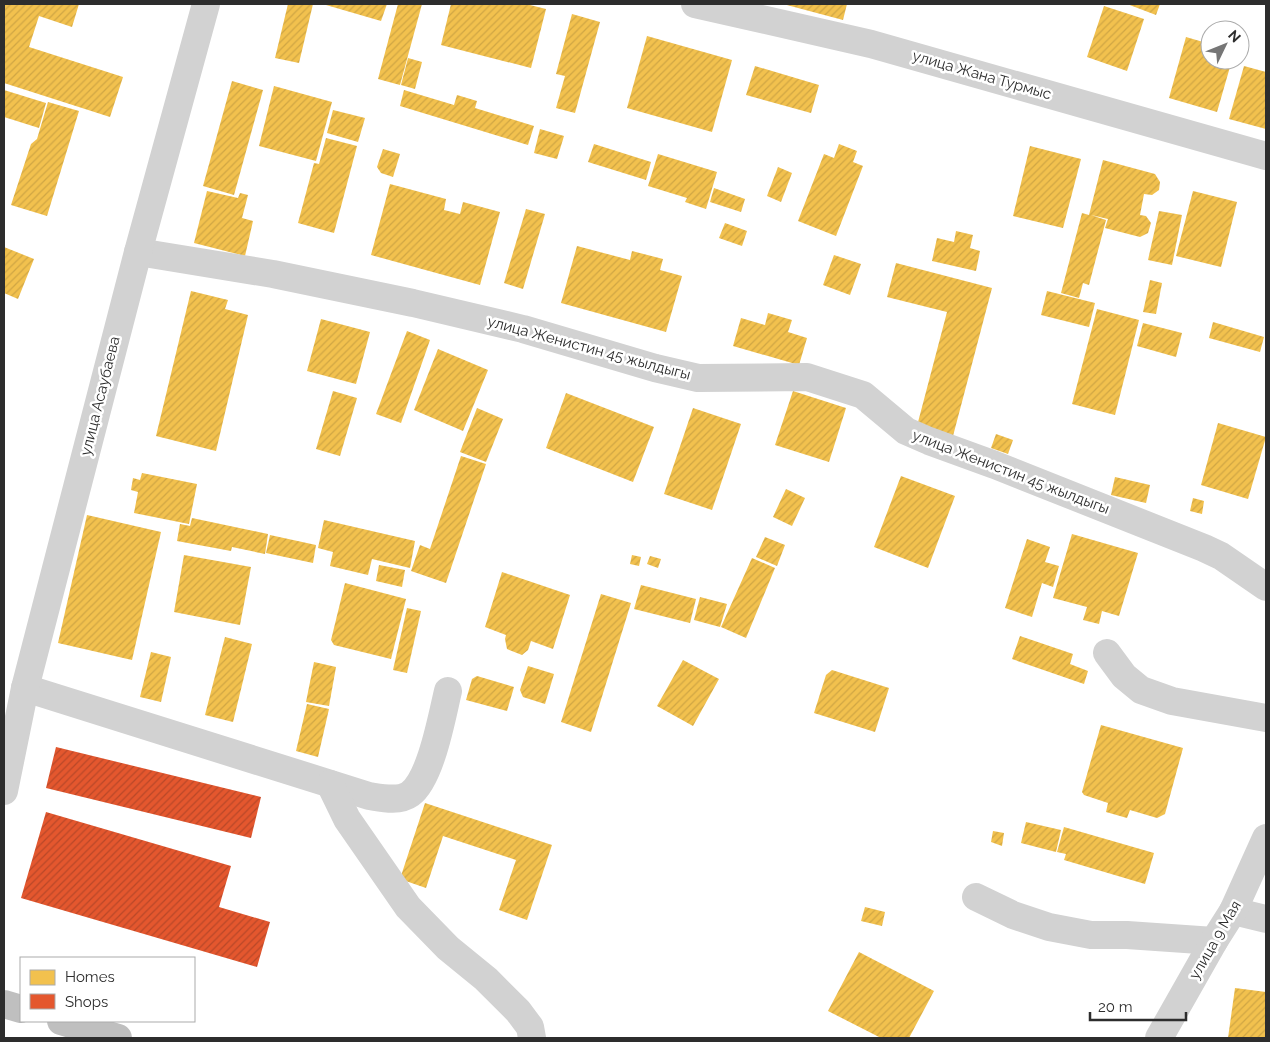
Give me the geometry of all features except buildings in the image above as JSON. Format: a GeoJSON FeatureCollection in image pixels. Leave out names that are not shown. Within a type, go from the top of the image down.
{"type":"FeatureCollection","features":[{"type":"Feature","properties":{"kind":"highway"},"geometry":{"type":"LineString","coordinates":[[4,1004],[20,1009]]}},
{"type":"Feature","properties":{"kind":"highway"},"geometry":{"type":"LineString","coordinates":[[63,1022],[118,1038]]}},
{"type":"Feature","properties":{"kind":"street","name":"улица Асаубаева"},"geometry":{"type":"LineString","coordinates":[[4,791],[25,688],[138,252],[206,4]]}},
{"type":"Feature","properties":{"kind":"street","name":"улица Жана Турмыс"},"geometry":{"type":"LineString","coordinates":[[695,4],[871,44],[1266,156]]}},
{"type":"Feature","properties":{"kind":"street","name":"улица Женистин 45 жылдыгы"},"geometry":{"type":"LineString","coordinates":[[138,252],[273,274],[413,303],[523,329],[654,368],[698,378],[807,377],[863,395],[906,431],[929,441],[995,465],[1204,548],[1221,556],[1266,587]]}},
{"type":"Feature","properties":{"kind":"street"},"geometry":{"type":"LineString","coordinates":[[1107,653],[1124,676],[1141,690],[1172,702],[1266,718]]}},
{"type":"Feature","properties":{"kind":"street"},"geometry":{"type":"LineString","coordinates":[[25,688],[330,784],[376,797],[392,799],[410,794],[418,785],[431,760],[448,691]]}},
{"type":"Feature","properties":{"kind":"street"},"geometry":{"type":"LineString","coordinates":[[330,784],[347,819],[408,907],[448,948],[486,979],[518,1011],[530,1027],[532,1038]]}},
{"type":"Feature","properties":{"kind":"street","name":"улица 9 Мая"},"geometry":{"type":"LineString","coordinates":[[1159,1038],[1233,911],[1266,838]]}},
{"type":"Feature","properties":{"kind":"street"},"geometry":{"type":"LineString","coordinates":[[976,897],[1014,915],[1049,927],[1091,935],[1127,935],[1214,941]]}},
{"type":"Feature","properties":{"kind":"street"},"geometry":{"type":"LineString","coordinates":[[1233,911],[1266,919]]}}]}
